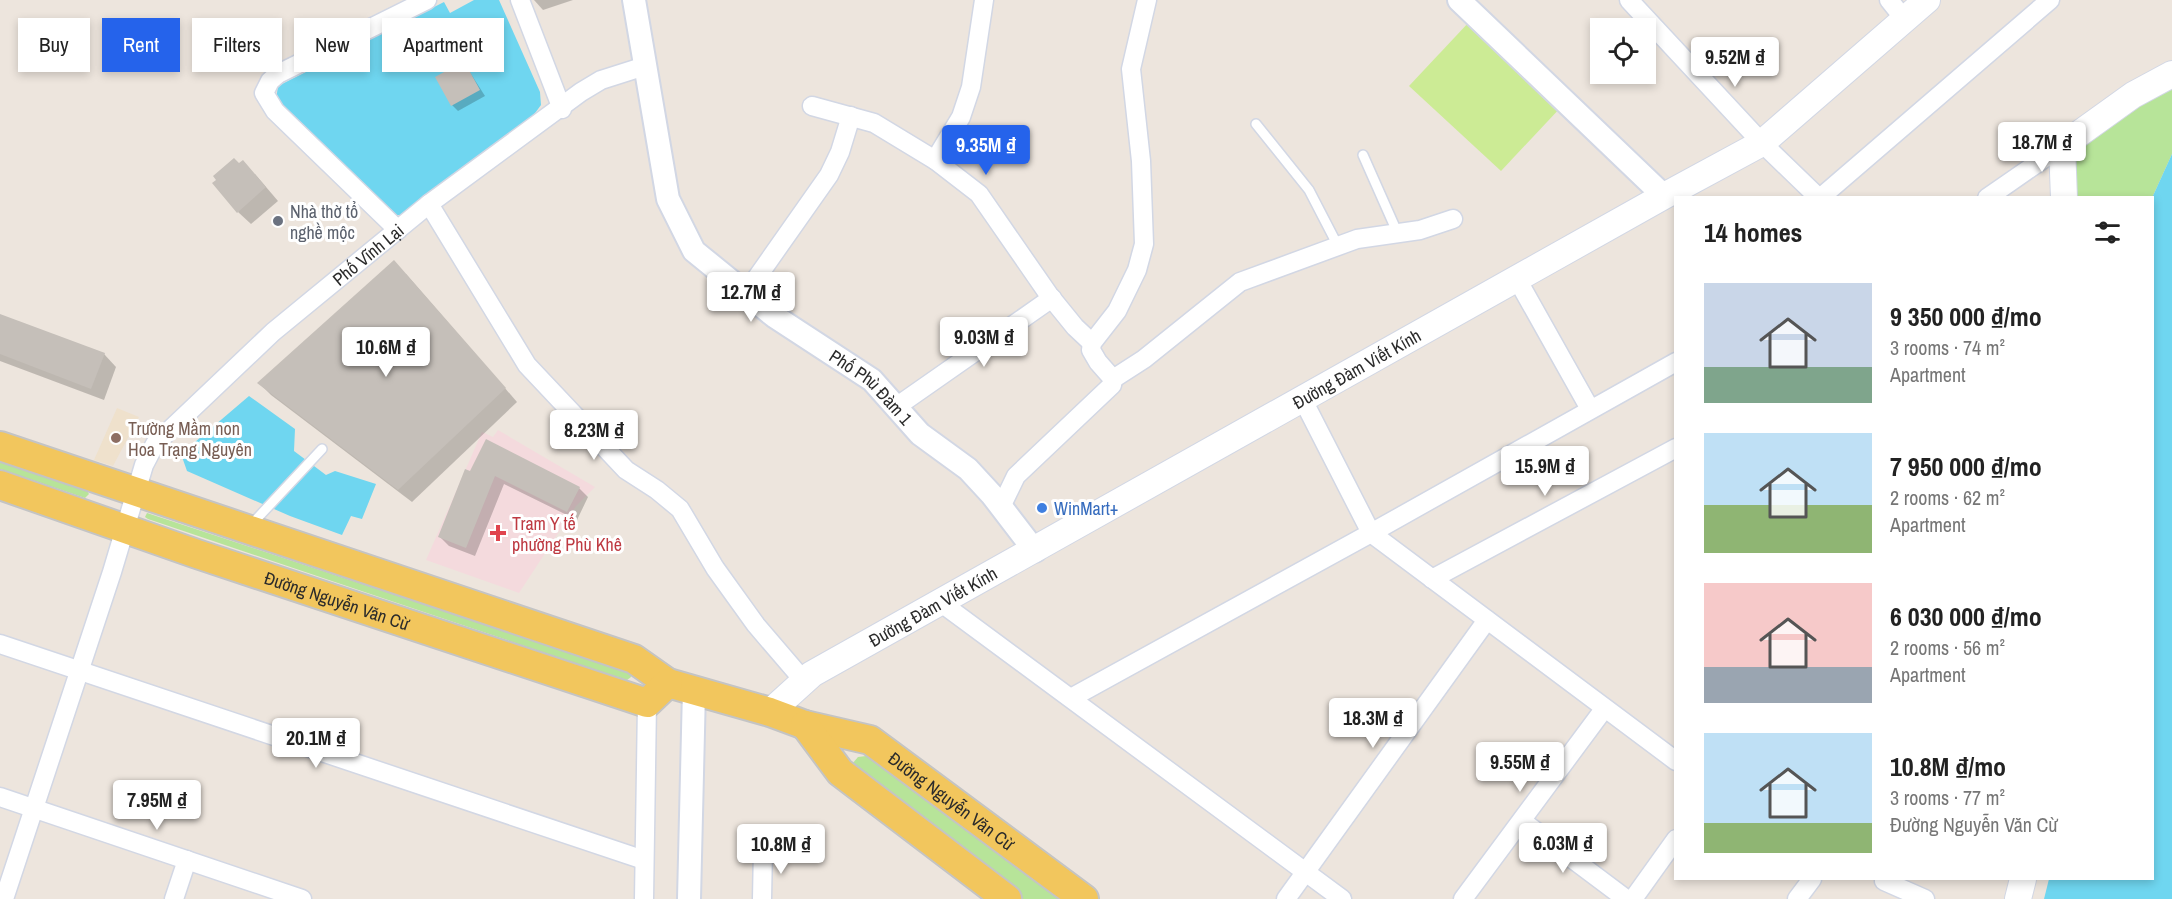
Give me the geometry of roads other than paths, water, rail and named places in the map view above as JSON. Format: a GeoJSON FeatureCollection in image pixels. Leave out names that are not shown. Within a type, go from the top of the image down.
{"type":"FeatureCollection","features":[{"type":"Feature","properties":{"kind":"main road","name":"Đường Đàm Viết Kính"},"geometry":{"type":"LineString","coordinates":[[770,712],[804,681],[1302,398],[1762,143],[1927,0]]}},
{"type":"Feature","properties":{"kind":"main road"},"geometry":{"type":"LineString","coordinates":[[2064,196],[2062,147],[2133,95],[2172,74]]}},
{"type":"Feature","properties":{"kind":"main road","name":"Đường Nguyễn Văn Cừ"},"geometry":{"type":"LineString","coordinates":[[0,446],[135,493],[255,521],[634,659],[681,686],[770,712],[805,725],[870,740],[1084,899]]}},
{"type":"Feature","properties":{"kind":"main road","name":"Đường Nguyễn Văn Cừ"},"geometry":{"type":"LineString","coordinates":[[0,485],[126,527],[196,554],[647,704]]}},
{"type":"Feature","properties":{"kind":"main road"},"geometry":{"type":"LineString","coordinates":[[647,704],[681,686]]}},
{"type":"Feature","properties":{"kind":"main road"},"geometry":{"type":"LineString","coordinates":[[805,725],[840,772],[1007,899]]}},
{"type":"Feature","properties":{"kind":"main road"},"geometry":{"type":"LineString","coordinates":[[2018,899],[2022,880]]}},
{"type":"Feature","properties":{"kind":"street"},"geometry":{"type":"LineString","coordinates":[[398,230],[275,111],[264,93],[270,81],[278,74],[427,0]]}},
{"type":"Feature","properties":{"kind":"street"},"geometry":{"type":"LineString","coordinates":[[519,0],[561,109]]}},
{"type":"Feature","properties":{"kind":"street","name":"Phố Phù Đàm 1"},"geometry":{"type":"LineString","coordinates":[[634,0],[668,199],[694,251],[774,316],[872,380],[920,434],[968,469],[1035,551]]}},
{"type":"Feature","properties":{"kind":"street"},"geometry":{"type":"LineString","coordinates":[[935,160],[961,117],[968,97],[984,0]]}},
{"type":"Feature","properties":{"kind":"street"},"geometry":{"type":"LineString","coordinates":[[1113,379],[1091,350],[1092,342],[1117,311],[1137,270],[1144,244],[1141,161],[1131,69],[1147,0]]}},
{"type":"Feature","properties":{"kind":"street"},"geometry":{"type":"LineString","coordinates":[[1459,0],[1664,196]]}},
{"type":"Feature","properties":{"kind":"street"},"geometry":{"type":"LineString","coordinates":[[1629,0],[1762,143],[1817,196]]}},
{"type":"Feature","properties":{"kind":"street"},"geometry":{"type":"LineString","coordinates":[[1888,0],[1905,20]]}},
{"type":"Feature","properties":{"kind":"street"},"geometry":{"type":"LineString","coordinates":[[1821,196],[2050,0]]}},
{"type":"Feature","properties":{"kind":"street","name":"Phố Vĩnh Lại"},"geometry":{"type":"LineString","coordinates":[[4,899],[80,671],[144,465],[155,444],[273,332],[429,204],[561,109],[581,92],[601,80],[645,66]]}},
{"type":"Feature","properties":{"kind":"street"},"geometry":{"type":"LineString","coordinates":[[812,106],[874,123],[935,160],[979,194],[1052,298],[1075,327],[1092,342]]}},
{"type":"Feature","properties":{"kind":"street"},"geometry":{"type":"LineString","coordinates":[[746,293],[829,175],[840,152],[851,116]]}},
{"type":"Feature","properties":{"kind":"street"},"geometry":{"type":"LineString","coordinates":[[1990,196],[2062,147]]}},
{"type":"Feature","properties":{"kind":"street"},"geometry":{"type":"LineString","coordinates":[[429,204],[527,365],[626,470],[657,489],[680,509],[715,568],[756,625],[804,681]]}},
{"type":"Feature","properties":{"kind":"street"},"geometry":{"type":"LineString","coordinates":[[1001,507],[1016,476],[1112,385],[1113,379],[1144,359],[1240,282],[1357,239],[1398,234],[1453,219]]}},
{"type":"Feature","properties":{"kind":"street"},"geometry":{"type":"LineString","coordinates":[[1517,279],[1590,409]]}},
{"type":"Feature","properties":{"kind":"street"},"geometry":{"type":"LineString","coordinates":[[896,407],[1052,298]]}},
{"type":"Feature","properties":{"kind":"street"},"geometry":{"type":"LineString","coordinates":[[1071,698],[1674,363]]}},
{"type":"Feature","properties":{"kind":"street"},"geometry":{"type":"LineString","coordinates":[[1302,398],[1371,533],[1674,760]]}},
{"type":"Feature","properties":{"kind":"street"},"geometry":{"type":"LineString","coordinates":[[1432,579],[1674,449]]}},
{"type":"Feature","properties":{"kind":"street"},"geometry":{"type":"LineString","coordinates":[[940,603],[1342,899]]}},
{"type":"Feature","properties":{"kind":"street"},"geometry":{"type":"LineString","coordinates":[[1286,899],[1308,873],[1487,620]]}},
{"type":"Feature","properties":{"kind":"street"},"geometry":{"type":"LineString","coordinates":[[0,645],[644,860]]}},
{"type":"Feature","properties":{"kind":"street"},"geometry":{"type":"LineString","coordinates":[[681,686],[690,899]]}},
{"type":"Feature","properties":{"kind":"street"},"geometry":{"type":"LineString","coordinates":[[644,899],[647,704]]}},
{"type":"Feature","properties":{"kind":"street"},"geometry":{"type":"LineString","coordinates":[[1463,899],[1604,709]]}},
{"type":"Feature","properties":{"kind":"street"},"geometry":{"type":"LineString","coordinates":[[0,796],[302,899]]}},
{"type":"Feature","properties":{"kind":"street"},"geometry":{"type":"LineString","coordinates":[[1522,821],[1626,899]]}},
{"type":"Feature","properties":{"kind":"street"},"geometry":{"type":"LineString","coordinates":[[1633,899],[1674,842]]}},
{"type":"Feature","properties":{"kind":"street"},"geometry":{"type":"LineString","coordinates":[[762,899],[763,849]]}},
{"type":"Feature","properties":{"kind":"street"},"geometry":{"type":"LineString","coordinates":[[174,899],[187,860]]}},
{"type":"Feature","properties":{"kind":"street"},"geometry":{"type":"LineString","coordinates":[[1797,899],[1811,880]]}},
{"type":"Feature","properties":{"kind":"street"},"geometry":{"type":"LineString","coordinates":[[1881,880],[1924,899]]}},
{"type":"Feature","properties":{"kind":"lane"},"geometry":{"type":"LineString","coordinates":[[1256,124],[1310,190],[1338,246]]}},
{"type":"Feature","properties":{"kind":"lane"},"geometry":{"type":"LineString","coordinates":[[1363,155],[1398,234]]}},
{"type":"Feature","properties":{"kind":"lane"},"geometry":{"type":"LineString","coordinates":[[255,521],[322,449]]}},
{"type":"Feature","properties":{"kind":"water"},"geometry":{"type":"Polygon","coordinates":[[[474,0],[499,0],[540,92],[541,105],[527,124],[402,215],[392,215],[276,100],[278,86],[306,72],[370,72],[370,39],[382,33],[382,72],[504,72],[504,18],[412,18],[444,2],[450,13],[474,0]]]}},
{"type":"Feature","properties":{"kind":"water"},"geometry":{"type":"Polygon","coordinates":[[[2172,154],[2172,899],[2044,899],[2049,880],[2154,880],[2153,196],[2172,154]]]}},
{"type":"Feature","properties":{"kind":"water"},"geometry":{"type":"Polygon","coordinates":[[[249,396],[295,429],[294,451],[326,475],[335,471],[376,484],[362,519],[351,516],[342,535],[290,516],[187,471],[181,454],[249,396]]]}},
{"type":"Feature","properties":{"kind":"place","name":"Nhà thờ tổ nghề mộc"},"geometry":{"type":"Point","coordinates":[278,221]}},
{"type":"Feature","properties":{"kind":"place","name":"Trường Mầm non Hoa Trạng Nguyên"},"geometry":{"type":"Point","coordinates":[116,438]}},
{"type":"Feature","properties":{"kind":"place","name":"WinMart+"},"geometry":{"type":"Point","coordinates":[1042,508]}},
{"type":"Feature","properties":{"kind":"place","name":"Trạm Y tế phường Phù Khê"},"geometry":{"type":"Point","coordinates":[498,533]}}]}
